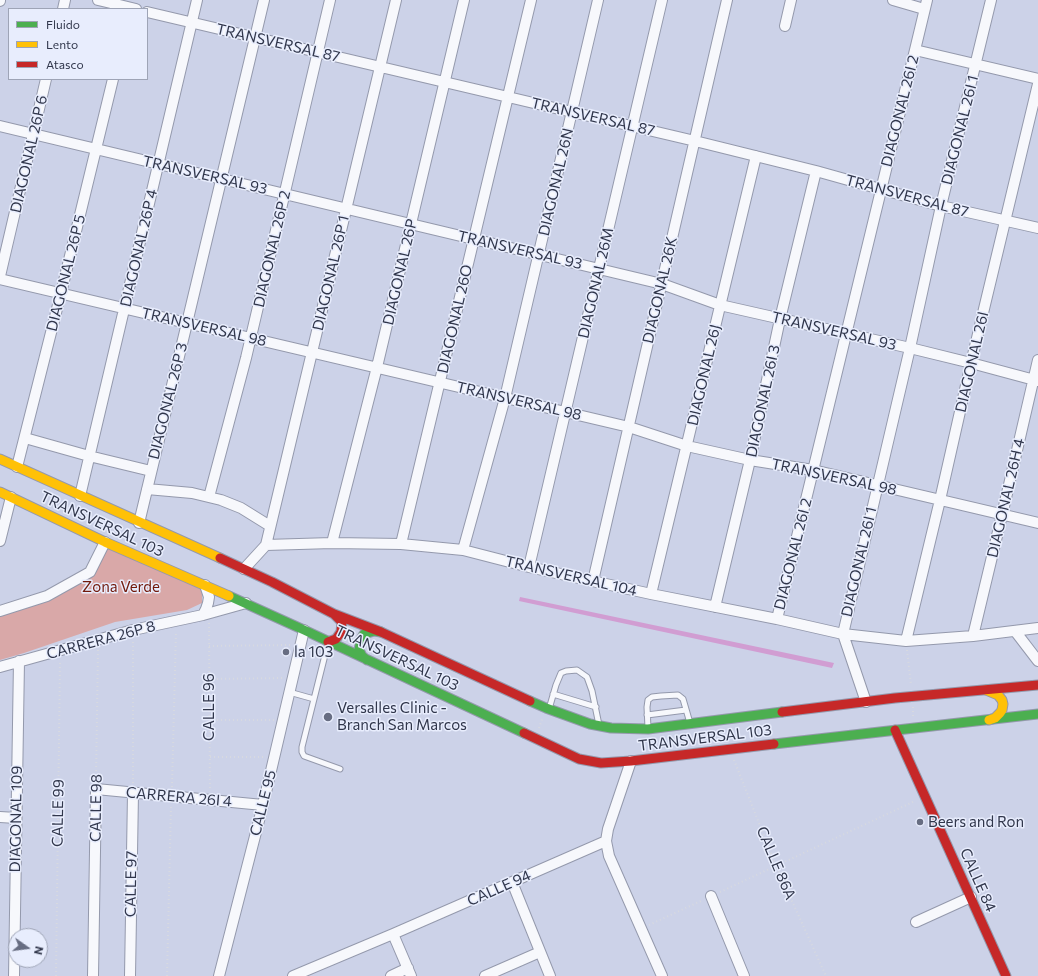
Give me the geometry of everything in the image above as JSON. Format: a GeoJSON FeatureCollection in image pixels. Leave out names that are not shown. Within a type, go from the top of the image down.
{"type":"FeatureCollection","features":[{"type":"Feature","properties":{"kind":"street"},"geometry":{"type":"LineString","coordinates":[[98,0],[132,6]]}},
{"type":"Feature","properties":{"kind":"street","name":"DIAGONAL 26P 4"},"geometry":{"type":"LineString","coordinates":[[80,496],[197,0]]}},
{"type":"Feature","properties":{"kind":"street","name":"DIAGONAL 26P 3"},"geometry":{"type":"LineString","coordinates":[[139,523],[264,0]]}},
{"type":"Feature","properties":{"kind":"street","name":"DIAGONAL 26P 2"},"geometry":{"type":"LineString","coordinates":[[209,497],[251,338],[330,0]]}},
{"type":"Feature","properties":{"kind":"street","name":"DIAGONAL 26P 1"},"geometry":{"type":"LineString","coordinates":[[266,546],[396,0]]}},
{"type":"Feature","properties":{"kind":"street","name":"DIAGONAL 26P"},"geometry":{"type":"LineString","coordinates":[[332,543],[377,367],[464,0]]}},
{"type":"Feature","properties":{"kind":"street","name":"DIAGONAL 26O"},"geometry":{"type":"LineString","coordinates":[[401,544],[531,0]]}},
{"type":"Feature","properties":{"kind":"street","name":"DIAGONAL 26N"},"geometry":{"type":"LineString","coordinates":[[463,550],[505,398],[598,0]]}},
{"type":"Feature","properties":{"kind":"street","name":"DIAGONAL 26M"},"geometry":{"type":"LineString","coordinates":[[529,567],[662,0]]}},
{"type":"Feature","properties":{"kind":"street","name":"DIAGONAL 26K"},"geometry":{"type":"LineString","coordinates":[[594,581],[728,0]]}},
{"type":"Feature","properties":{"kind":"street"},"geometry":{"type":"LineString","coordinates":[[785,26],[791,0]]}},
{"type":"Feature","properties":{"kind":"street"},"geometry":{"type":"LineString","coordinates":[[893,0],[925,5]]}},
{"type":"Feature","properties":{"kind":"street","name":"DIAGONAL 26I 1"},"geometry":{"type":"LineString","coordinates":[[843,634],[910,348],[941,206],[990,0]]}},
{"type":"Feature","properties":{"kind":"street","name":"DIAGONAL 26I 2"},"geometry":{"type":"LineString","coordinates":[[777,619],[925,5]]}},
{"type":"Feature","properties":{"kind":"street","name":"TRANSVERSAL 87"},"geometry":{"type":"LineString","coordinates":[[148,12],[695,141],[816,171],[941,206],[1038,228]]}},
{"type":"Feature","properties":{"kind":"street"},"geometry":{"type":"LineString","coordinates":[[915,50],[1038,79]]}},
{"type":"Feature","properties":{"kind":"street","name":"DIAGONAL 26P 6"},"geometry":{"type":"LineString","coordinates":[[0,277],[46,80]]}},
{"type":"Feature","properties":{"kind":"street","name":"DIAGONAL 26P 5"},"geometry":{"type":"LineString","coordinates":[[17,467],[113,80]]}},
{"type":"Feature","properties":{"kind":"street","name":"DIAGONAL 26I"},"geometry":{"type":"LineString","coordinates":[[906,641],[1038,84]]}},
{"type":"Feature","properties":{"kind":"street","name":"TRANSVERSAL 93"},"geometry":{"type":"LineString","coordinates":[[0,126],[599,268],[662,284],[720,305],[910,348],[1036,381]]}},
{"type":"Feature","properties":{"kind":"street","name":"DIAGONAL 26J"},"geometry":{"type":"LineString","coordinates":[[651,594],[756,156]]}},
{"type":"Feature","properties":{"kind":"street","name":"DIAGONAL 26I 3"},"geometry":{"type":"LineString","coordinates":[[715,607],[750,460],[780,319],[816,171]]}},
{"type":"Feature","properties":{"kind":"street","name":"TRANSVERSAL 98"},"geometry":{"type":"LineString","coordinates":[[0,277],[61,293],[629,427],[687,446],[750,460],[813,470],[1038,523]]}},
{"type":"Feature","properties":{"kind":"street","name":"DIAGONAL 26H 4"},"geometry":{"type":"LineString","coordinates":[[973,636],[1036,381],[1038,360]]}},
{"type":"Feature","properties":{"kind":"street"},"geometry":{"type":"LineString","coordinates":[[25,438],[151,471]]}},
{"type":"Feature","properties":{"kind":"street","name":"TRANSVERSAL 103"},"geometry":{"type":"LineString","coordinates":[[0,459],[139,523],[244,569],[334,614],[381,632],[547,708],[590,724],[611,728],[648,729],[866,702],[1038,685]]}},
{"type":"Feature","properties":{"kind":"street"},"geometry":{"type":"LineString","coordinates":[[147,489],[192,493],[221,500],[241,508],[270,526]]}},
{"type":"Feature","properties":{"kind":"street","name":"TRANSVERSAL 103"},"geometry":{"type":"LineString","coordinates":[[0,492],[105,542],[246,603],[579,759],[601,763],[631,761],[1038,714]]}},
{"type":"Feature","properties":{"kind":"street"},"geometry":{"type":"LineString","coordinates":[[0,541],[11,497]]}},
{"type":"Feature","properties":{"kind":"street"},"geometry":{"type":"LineString","coordinates":[[0,611],[47,596],[90,572],[105,542]]}},
{"type":"Feature","properties":{"kind":"street","name":"TRANSVERSAL 104"},"geometry":{"type":"LineString","coordinates":[[266,546],[332,543],[401,544],[463,550],[529,567],[651,594],[777,619],[843,634],[906,641]]}},
{"type":"Feature","properties":{"kind":"street"},"geometry":{"type":"LineString","coordinates":[[244,569],[266,546]]}},
{"type":"Feature","properties":{"kind":"street"},"geometry":{"type":"LineString","coordinates":[[204,585],[209,597],[206,614]]}},
{"type":"Feature","properties":{"kind":"street","name":"CARRERA 26P 8"},"geometry":{"type":"LineString","coordinates":[[0,667],[133,630],[206,614],[246,603]]}},
{"type":"Feature","properties":{"kind":"street"},"geometry":{"type":"LineString","coordinates":[[328,642],[336,639],[341,632],[342,622],[334,614]]}},
{"type":"Feature","properties":{"kind":"street"},"geometry":{"type":"LineString","coordinates":[[906,641],[973,636],[1038,628]]}},
{"type":"Feature","properties":{"kind":"street","name":"CALLE 95"},"geometry":{"type":"LineString","coordinates":[[219,976],[263,805],[304,630]]}},
{"type":"Feature","properties":{"kind":"street"},"geometry":{"type":"LineString","coordinates":[[1015,631],[1038,661]]}},
{"type":"Feature","properties":{"kind":"street"},"geometry":{"type":"LineString","coordinates":[[368,661],[362,656],[359,650],[360,639],[367,632],[381,632]]}},
{"type":"Feature","properties":{"kind":"street"},"geometry":{"type":"LineString","coordinates":[[843,634],[866,702]]}},
{"type":"Feature","properties":{"kind":"street","name":"DIAGONAL 109"},"geometry":{"type":"LineString","coordinates":[[14,976],[19,662]]}},
{"type":"Feature","properties":{"kind":"street"},"geometry":{"type":"LineString","coordinates":[[986,690],[998,694],[1003,704],[1000,713],[995,718],[989,720]]}},
{"type":"Feature","properties":{"kind":"street","name":"CALLE 84"},"geometry":{"type":"LineString","coordinates":[[895,730],[1006,976]]}},
{"type":"Feature","properties":{"kind":"street"},"geometry":{"type":"LineString","coordinates":[[631,761],[608,829],[606,841],[608,856],[662,976]]}},
{"type":"Feature","properties":{"kind":"street","name":"CARRERA 26I 4"},"geometry":{"type":"LineString","coordinates":[[96,789],[263,805]]}},
{"type":"Feature","properties":{"kind":"street","name":"CALLE 98"},"geometry":{"type":"LineString","coordinates":[[93,976],[96,789]]}},
{"type":"Feature","properties":{"kind":"street","name":"CALLE 97"},"geometry":{"type":"LineString","coordinates":[[130,976],[133,793]]}},
{"type":"Feature","properties":{"kind":"street"},"geometry":{"type":"LineString","coordinates":[[0,817],[16,818]]}},
{"type":"Feature","properties":{"kind":"street","name":"CALLE 94"},"geometry":{"type":"LineString","coordinates":[[293,976],[606,841]]}},
{"type":"Feature","properties":{"kind":"street"},"geometry":{"type":"LineString","coordinates":[[512,882],[550,976]]}},
{"type":"Feature","properties":{"kind":"street"},"geometry":{"type":"LineString","coordinates":[[711,896],[744,976]]}},
{"type":"Feature","properties":{"kind":"street"},"geometry":{"type":"LineString","coordinates":[[916,922],[971,897]]}},
{"type":"Feature","properties":{"kind":"street"},"geometry":{"type":"LineString","coordinates":[[391,976],[409,972],[393,934]]}},
{"type":"Feature","properties":{"kind":"street"},"geometry":{"type":"LineString","coordinates":[[486,976],[540,952]]}},
{"type":"Feature","properties":{"kind":"lane"},"geometry":{"type":"LineString","coordinates":[[328,642],[302,746],[302,752],[304,756],[340,770]]}},
{"type":"Feature","properties":{"kind":"lane"},"geometry":{"type":"LineString","coordinates":[[547,708],[561,673],[577,670],[587,677],[592,691],[600,726]]}},
{"type":"Feature","properties":{"kind":"lane"},"geometry":{"type":"LineString","coordinates":[[290,692],[314,699]]}},
{"type":"Feature","properties":{"kind":"lane"},"geometry":{"type":"LineString","coordinates":[[553,694],[596,707]]}},
{"type":"Feature","properties":{"kind":"lane"},"geometry":{"type":"LineString","coordinates":[[648,729],[647,707],[648,700],[652,697],[678,695],[683,699],[690,724]]}},
{"type":"Feature","properties":{"kind":"lane"},"geometry":{"type":"LineString","coordinates":[[647,715],[686,710]]}},
{"type":"Feature","properties":{"kind":"path","name":"CALLE 96"},"geometry":{"type":"LineString","coordinates":[[206,614],[209,646],[210,800]]}},
{"type":"Feature","properties":{"kind":"path"},"geometry":{"type":"LineString","coordinates":[[133,630],[133,793]]}},
{"type":"Feature","properties":{"kind":"path","name":"CALLE 98"},"geometry":{"type":"LineString","coordinates":[[96,789],[98,640]]}},
{"type":"Feature","properties":{"kind":"path"},"geometry":{"type":"LineString","coordinates":[[209,646],[301,645]]}},
{"type":"Feature","properties":{"kind":"path","name":"CALLE 99"},"geometry":{"type":"LineString","coordinates":[[56,976],[60,651]]}},
{"type":"Feature","properties":{"kind":"path"},"geometry":{"type":"LineString","coordinates":[[209,679],[293,678]]}},
{"type":"Feature","properties":{"kind":"path"},"geometry":{"type":"LineString","coordinates":[[536,739],[547,708]]}},
{"type":"Feature","properties":{"kind":"path"},"geometry":{"type":"LineString","coordinates":[[209,720],[283,720]]}},
{"type":"Feature","properties":{"kind":"path","name":"CALLE 86A"},"geometry":{"type":"LineString","coordinates":[[729,749],[776,866],[826,976]]}},
{"type":"Feature","properties":{"kind":"path"},"geometry":{"type":"LineString","coordinates":[[210,757],[274,756]]}},
{"type":"Feature","properties":{"kind":"path"},"geometry":{"type":"LineString","coordinates":[[641,929],[926,797]]}},
{"type":"Feature","properties":{"kind":"green space","name":"Zona Verde"},"geometry":{"type":"Polygon","coordinates":[[[105,545],[202,587],[202,603],[187,610],[115,622],[0,660],[0,616],[50,598],[90,574],[105,545]]]}},
{"type":"Feature","properties":{"kind":"shaded area"},"geometry":{"type":"Polygon","coordinates":[[[520,597],[834,663],[832,668],[519,601],[520,597]]]}},
{"type":"Feature","properties":{"kind":"traffic: fast"},"geometry":{"type":"LineString","coordinates":[[229,596],[524,733]]}},
{"type":"Feature","properties":{"kind":"traffic: fast"},"geometry":{"type":"LineString","coordinates":[[367,660],[362,656],[359,650],[361,639],[364,634],[374,631],[381,632]]}},
{"type":"Feature","properties":{"kind":"traffic: fast"},"geometry":{"type":"LineString","coordinates":[[530,701],[590,724],[611,728],[648,729],[782,712]]}},
{"type":"Feature","properties":{"kind":"traffic: fast"},"geometry":{"type":"LineString","coordinates":[[774,744],[1038,714]]}},
{"type":"Feature","properties":{"kind":"traffic: slow"},"geometry":{"type":"LineString","coordinates":[[0,459],[220,558]]}},
{"type":"Feature","properties":{"kind":"traffic: slow"},"geometry":{"type":"LineString","coordinates":[[0,492],[105,542],[229,596]]}},
{"type":"Feature","properties":{"kind":"traffic: slow"},"geometry":{"type":"LineString","coordinates":[[986,690],[998,695],[1003,704],[1000,713],[995,718],[989,720]]}},
{"type":"Feature","properties":{"kind":"traffic: jam"},"geometry":{"type":"LineString","coordinates":[[220,558],[272,582],[334,614],[381,632],[530,701]]}},
{"type":"Feature","properties":{"kind":"traffic: jam"},"geometry":{"type":"LineString","coordinates":[[328,642],[336,639],[341,632],[342,622],[334,614]]}},
{"type":"Feature","properties":{"kind":"traffic: jam"},"geometry":{"type":"LineString","coordinates":[[782,712],[895,698],[1038,685]]}},
{"type":"Feature","properties":{"kind":"traffic: jam"},"geometry":{"type":"LineString","coordinates":[[895,730],[1006,976]]}},
{"type":"Feature","properties":{"kind":"traffic: jam"},"geometry":{"type":"LineString","coordinates":[[524,733],[579,759],[601,763],[631,761],[774,744]]}},
{"type":"Feature","properties":{"kind":"place","name":"la 103"},"geometry":{"type":"Point","coordinates":[286,652]}},
{"type":"Feature","properties":{"kind":"place","name":"Versalles Clinic - Branch San Marcos"},"geometry":{"type":"Point","coordinates":[328,717]}},
{"type":"Feature","properties":{"kind":"place","name":"Beers and Ron"},"geometry":{"type":"Point","coordinates":[920,822]}}]}
